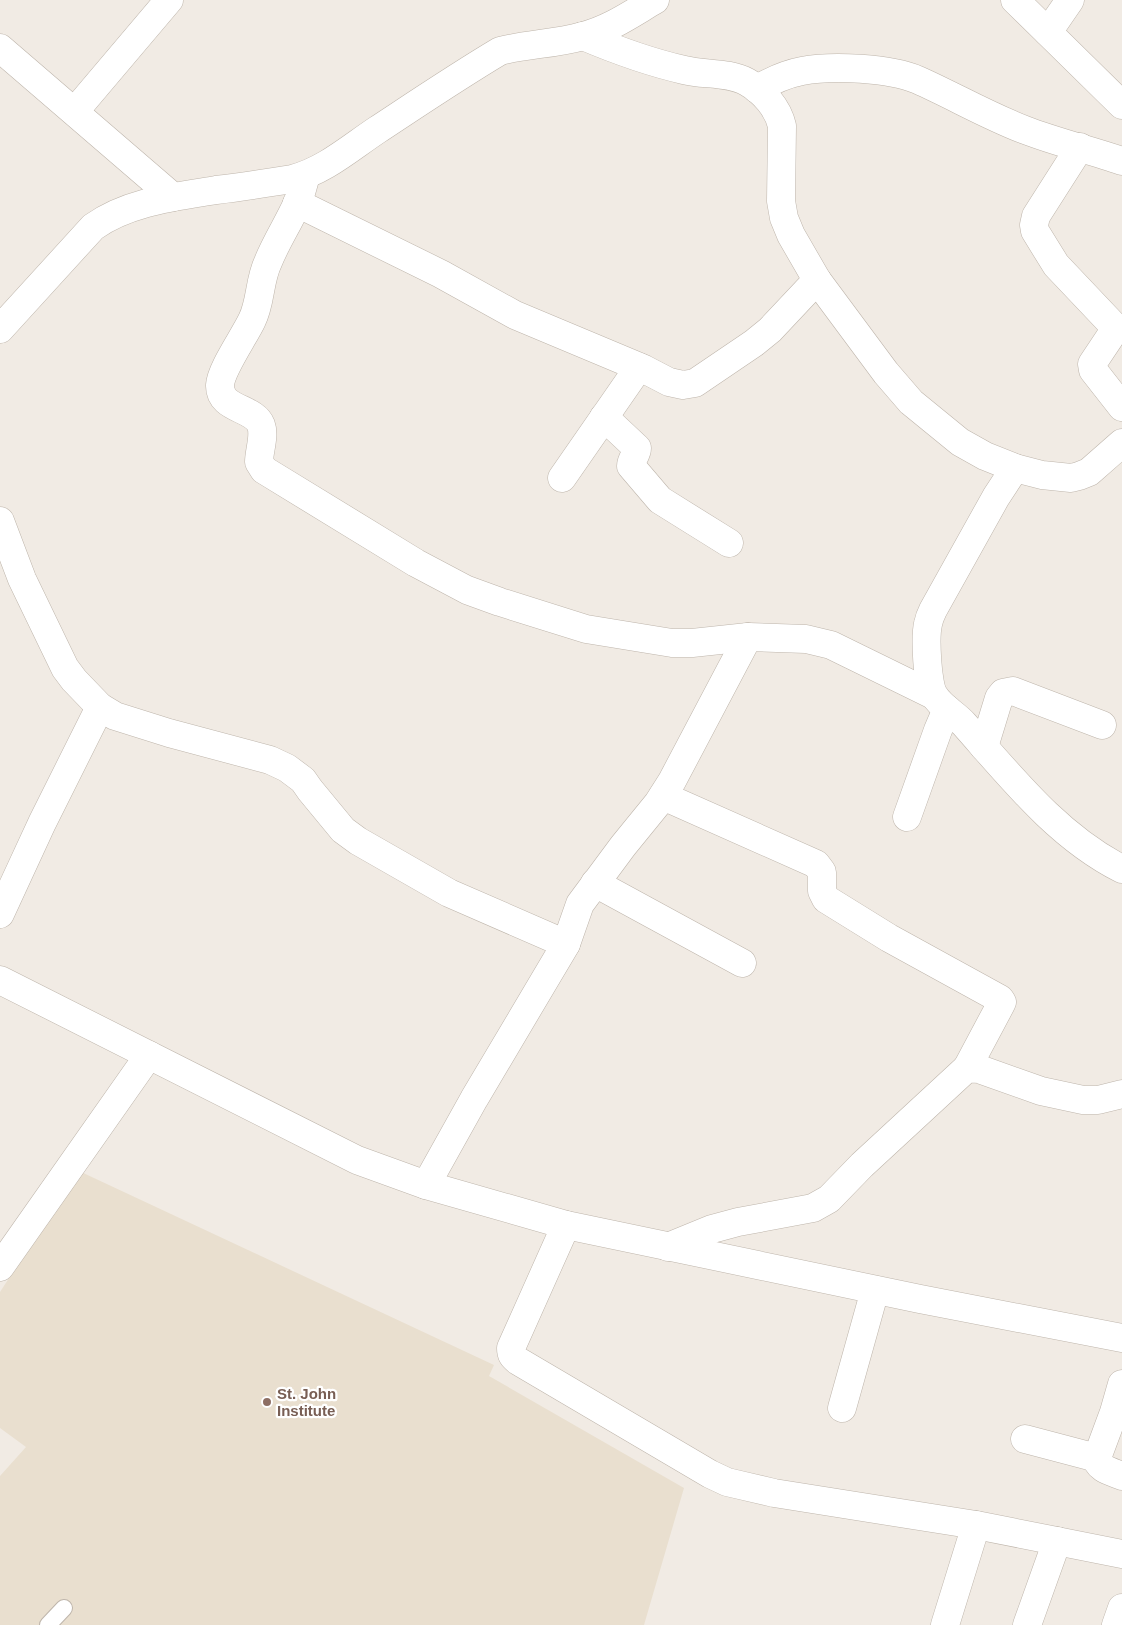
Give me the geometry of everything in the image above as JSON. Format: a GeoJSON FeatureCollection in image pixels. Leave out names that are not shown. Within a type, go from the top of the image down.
{"type":"FeatureCollection","features":[{"type":"Feature","properties":{"kind":"street"},"geometry":{"type":"LineString","coordinates":[[75,111],[169,0]]}},
{"type":"Feature","properties":{"kind":"street"},"geometry":{"type":"LineString","coordinates":[[0,329],[93,227],[106,218],[119,212],[173,197],[306,176],[500,51],[516,47],[560,42],[583,36],[610,27],[655,0]]}},
{"type":"Feature","properties":{"kind":"street"},"geometry":{"type":"LineString","coordinates":[[1015,0],[1122,105]]}},
{"type":"Feature","properties":{"kind":"street"},"geometry":{"type":"LineString","coordinates":[[1048,32],[1070,0]]}},
{"type":"Feature","properties":{"kind":"street"},"geometry":{"type":"LineString","coordinates":[[583,36],[625,54],[652,62],[686,71],[737,78],[748,82],[775,107],[782,126],[781,202],[790,235],[817,280],[886,373],[911,402],[960,442],[985,456],[1015,468],[1042,475],[1071,478],[1089,472],[1122,444]]}},
{"type":"Feature","properties":{"kind":"street"},"geometry":{"type":"LineString","coordinates":[[0,48],[173,197]]}},
{"type":"Feature","properties":{"kind":"street"},"geometry":{"type":"LineString","coordinates":[[757,89],[771,80],[811,70],[856,69],[901,74],[918,80],[985,113],[1025,130],[1122,161]]}},
{"type":"Feature","properties":{"kind":"street"},"geometry":{"type":"LineString","coordinates":[[1080,147],[1036,216],[1034,225],[1035,231],[1056,265],[1111,323],[1112,334],[1092,364],[1093,370],[1122,407]]}},
{"type":"Feature","properties":{"kind":"street"},"geometry":{"type":"LineString","coordinates":[[306,176],[298,203],[262,277],[258,306],[223,374],[220,385],[222,394],[231,404],[257,418],[262,427],[259,462],[264,470],[416,563],[467,590],[586,629],[659,641],[692,643],[748,637],[806,639],[831,645],[940,702],[958,718],[1019,786],[1076,842],[1107,862],[1122,869]]}},
{"type":"Feature","properties":{"kind":"street"},"geometry":{"type":"LineString","coordinates":[[298,203],[441,274],[515,315],[639,367],[669,382],[683,385],[694,383],[770,330],[817,280]]}},
{"type":"Feature","properties":{"kind":"street"},"geometry":{"type":"LineString","coordinates":[[562,478],[639,367]]}},
{"type":"Feature","properties":{"kind":"street"},"geometry":{"type":"LineString","coordinates":[[604,418],[636,448],[637,451],[631,466],[660,500],[729,543]]}},
{"type":"Feature","properties":{"kind":"street"},"geometry":{"type":"LineString","coordinates":[[907,817],[938,730],[940,702],[929,680],[928,623],[933,610],[996,497],[1015,468]]}},
{"type":"Feature","properties":{"kind":"street"},"geometry":{"type":"LineString","coordinates":[[0,521],[22,579],[66,668],[74,680],[100,707],[115,716],[169,733],[270,760],[287,768],[303,780],[343,830],[358,841],[449,893],[566,944]]}},
{"type":"Feature","properties":{"kind":"street"},"geometry":{"type":"LineString","coordinates":[[426,1185],[474,1099],[566,944],[580,904],[672,782],[748,637]]}},
{"type":"Feature","properties":{"kind":"street"},"geometry":{"type":"LineString","coordinates":[[984,747],[999,698],[1003,693],[1013,692],[1102,725]]}},
{"type":"Feature","properties":{"kind":"street"},"geometry":{"type":"LineString","coordinates":[[0,914],[42,823],[100,707]]}},
{"type":"Feature","properties":{"kind":"street"},"geometry":{"type":"LineString","coordinates":[[663,796],[816,864],[822,872],[822,891],[826,899],[889,938],[1000,999],[1002,1002],[967,1068],[862,1165],[829,1199],[813,1208],[738,1222],[712,1229],[668,1247]]}},
{"type":"Feature","properties":{"kind":"street"},"geometry":{"type":"LineString","coordinates":[[595,883],[742,963]]}},
{"type":"Feature","properties":{"kind":"street"},"geometry":{"type":"LineString","coordinates":[[0,980],[357,1160],[426,1185],[566,1225],[876,1290],[1122,1338]]}},
{"type":"Feature","properties":{"kind":"street"},"geometry":{"type":"LineString","coordinates":[[0,1266],[149,1054]]}},
{"type":"Feature","properties":{"kind":"street"},"geometry":{"type":"LineString","coordinates":[[967,1068],[979,1069],[1041,1091],[1083,1100],[1098,1100],[1122,1094]]}},
{"type":"Feature","properties":{"kind":"street"},"geometry":{"type":"LineString","coordinates":[[566,1225],[511,1348],[513,1357],[518,1361],[710,1474],[727,1482],[774,1493],[976,1525],[1122,1554]]}},
{"type":"Feature","properties":{"kind":"street"},"geometry":{"type":"LineString","coordinates":[[842,1408],[876,1290]]}},
{"type":"Feature","properties":{"kind":"street"},"geometry":{"type":"LineString","coordinates":[[1122,1384],[1097,1458],[1099,1466],[1122,1476]]}},
{"type":"Feature","properties":{"kind":"street"},"geometry":{"type":"LineString","coordinates":[[1025,1439],[1097,1458]]}},
{"type":"Feature","properties":{"kind":"street"},"geometry":{"type":"LineString","coordinates":[[945,1625],[976,1525]]}},
{"type":"Feature","properties":{"kind":"street"},"geometry":{"type":"LineString","coordinates":[[1028,1625],[1057,1541]]}},
{"type":"Feature","properties":{"kind":"street"},"geometry":{"type":"LineString","coordinates":[[1116,1625],[1122,1608]]}},
{"type":"Feature","properties":{"kind":"lane"},"geometry":{"type":"LineString","coordinates":[[48,1625],[64,1608]]}},
{"type":"Feature","properties":{"kind":"shaded area","name":"St. John Institute"},"geometry":{"type":"Polygon","coordinates":[[[79,1171],[494,1365],[489,1376],[684,1488],[644,1625],[0,1625],[0,1476],[26,1447],[0,1428],[0,1292],[79,1171]]]}},
{"type":"Feature","properties":{"kind":"place","name":"St. John Institute"},"geometry":{"type":"Point","coordinates":[267,1402]}}]}
